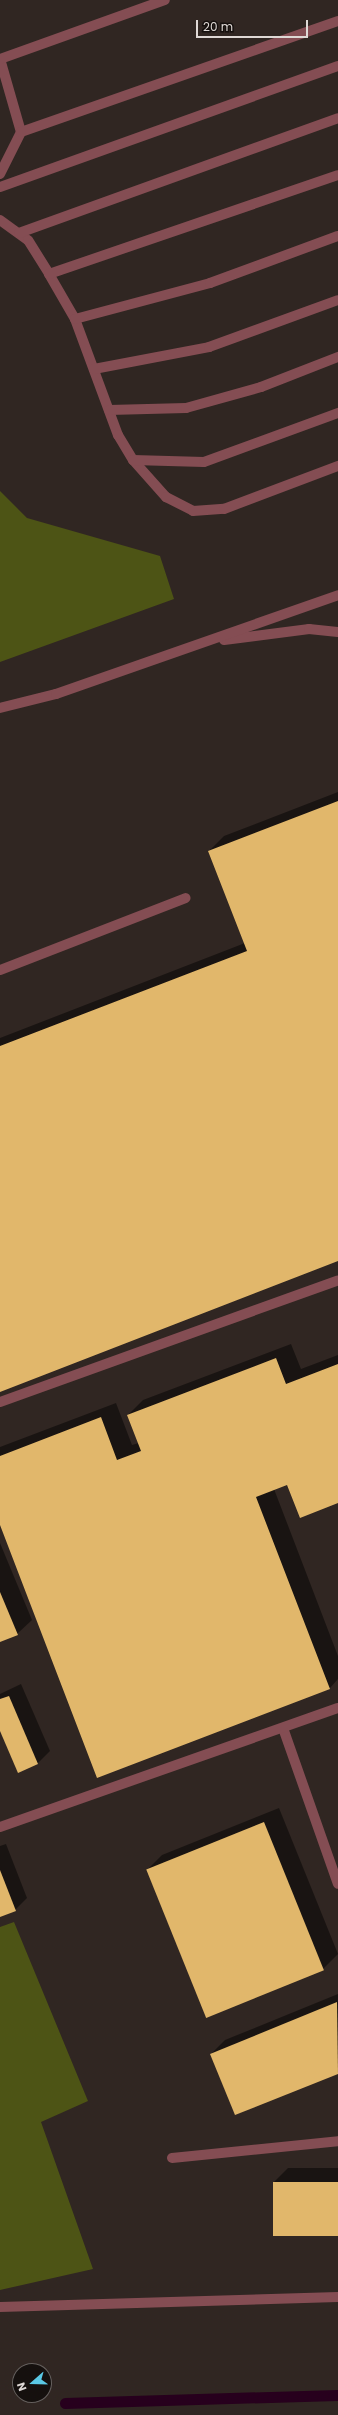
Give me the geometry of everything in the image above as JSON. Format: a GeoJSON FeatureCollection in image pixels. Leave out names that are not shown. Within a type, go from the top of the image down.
{"type":"FeatureCollection","features":[{"type":"Feature","properties":{"kind":"lane"},"geometry":{"type":"LineString","coordinates":[[0,174],[21,132],[0,59],[165,0]]}},
{"type":"Feature","properties":{"kind":"lane"},"geometry":{"type":"LineString","coordinates":[[21,132],[338,21]]}},
{"type":"Feature","properties":{"kind":"lane"},"geometry":{"type":"LineString","coordinates":[[0,187],[338,66]]}},
{"type":"Feature","properties":{"kind":"lane"},"geometry":{"type":"LineString","coordinates":[[18,233],[338,118]]}},
{"type":"Feature","properties":{"kind":"lane"},"geometry":{"type":"LineString","coordinates":[[48,274],[338,175]]}},
{"type":"Feature","properties":{"kind":"lane"},"geometry":{"type":"LineString","coordinates":[[0,220],[28,240],[75,319],[109,410],[133,460],[166,497],[193,511],[224,509],[338,466]]}},
{"type":"Feature","properties":{"kind":"lane"},"geometry":{"type":"LineString","coordinates":[[75,319],[210,283],[338,236]]}},
{"type":"Feature","properties":{"kind":"lane"},"geometry":{"type":"LineString","coordinates":[[94,370],[209,348],[338,300]]}},
{"type":"Feature","properties":{"kind":"lane"},"geometry":{"type":"LineString","coordinates":[[109,410],[186,408],[261,387],[338,357]]}},
{"type":"Feature","properties":{"kind":"lane"},"geometry":{"type":"LineString","coordinates":[[133,460],[204,462],[338,413]]}},
{"type":"Feature","properties":{"kind":"lane"},"geometry":{"type":"LineString","coordinates":[[0,708],[56,694],[338,595]]}},
{"type":"Feature","properties":{"kind":"lane"},"geometry":{"type":"LineString","coordinates":[[204,643],[309,630],[338,632]]}},
{"type":"Feature","properties":{"kind":"lane"},"geometry":{"type":"LineString","coordinates":[[0,970],[186,898]]}},
{"type":"Feature","properties":{"kind":"lane"},"geometry":{"type":"LineString","coordinates":[[0,1402],[338,1280]]}},
{"type":"Feature","properties":{"kind":"lane"},"geometry":{"type":"LineString","coordinates":[[0,1827],[338,1708]]}},
{"type":"Feature","properties":{"kind":"lane"},"geometry":{"type":"LineString","coordinates":[[283,1728],[338,1884]]}},
{"type":"Feature","properties":{"kind":"lane"},"geometry":{"type":"LineString","coordinates":[[172,2158],[338,2141]]}},
{"type":"Feature","properties":{"kind":"lane"},"geometry":{"type":"LineString","coordinates":[[0,2307],[338,2297]]}},
{"type":"Feature","properties":{"kind":"green space"},"geometry":{"type":"Polygon","coordinates":[[[0,491],[27,518],[160,556],[174,599],[0,662],[0,491]]]}},
{"type":"Feature","properties":{"kind":"green space"},"geometry":{"type":"Polygon","coordinates":[[[14,1922],[88,2101],[41,2122],[93,2269],[0,2290],[0,1927],[14,1922]]]}},
{"type":"Feature","properties":{"kind":"building"},"geometry":{"type":"Polygon","coordinates":[[[338,801],[338,1261],[0,1392],[0,1046],[247,951],[208,851],[338,801]]]}},
{"type":"Feature","properties":{"kind":"building"},"geometry":{"type":"Polygon","coordinates":[[[276,1358],[286,1384],[338,1364],[338,1503],[300,1518],[287,1485],[256,1497],[330,1689],[97,1778],[0,1525],[0,1456],[101,1417],[117,1460],[141,1451],[127,1415],[276,1358]]]}},
{"type":"Feature","properties":{"kind":"building"},"geometry":{"type":"Polygon","coordinates":[[[0,1592],[18,1635],[0,1642],[0,1592]]]}},
{"type":"Feature","properties":{"kind":"building"},"geometry":{"type":"Polygon","coordinates":[[[9,1696],[38,1764],[18,1773],[0,1731],[0,1699],[9,1696]]]}},
{"type":"Feature","properties":{"kind":"building"},"geometry":{"type":"Polygon","coordinates":[[[264,1822],[324,1970],[206,2018],[146,1870],[264,1822]]]}},
{"type":"Feature","properties":{"kind":"building"},"geometry":{"type":"Polygon","coordinates":[[[0,1870],[16,1911],[0,1917],[0,1870]]]}},
{"type":"Feature","properties":{"kind":"building"},"geometry":{"type":"Polygon","coordinates":[[[337,2002],[338,2074],[235,2115],[210,2054],[337,2002]]]}},
{"type":"Feature","properties":{"kind":"building"},"geometry":{"type":"Polygon","coordinates":[[[273,2182],[338,2182],[338,2236],[273,2236],[273,2182]]]}},
{"type":"Feature","properties":{"kind":"waterway"},"geometry":{"type":"LineString","coordinates":[[65,2403],[338,2395]]}}]}
